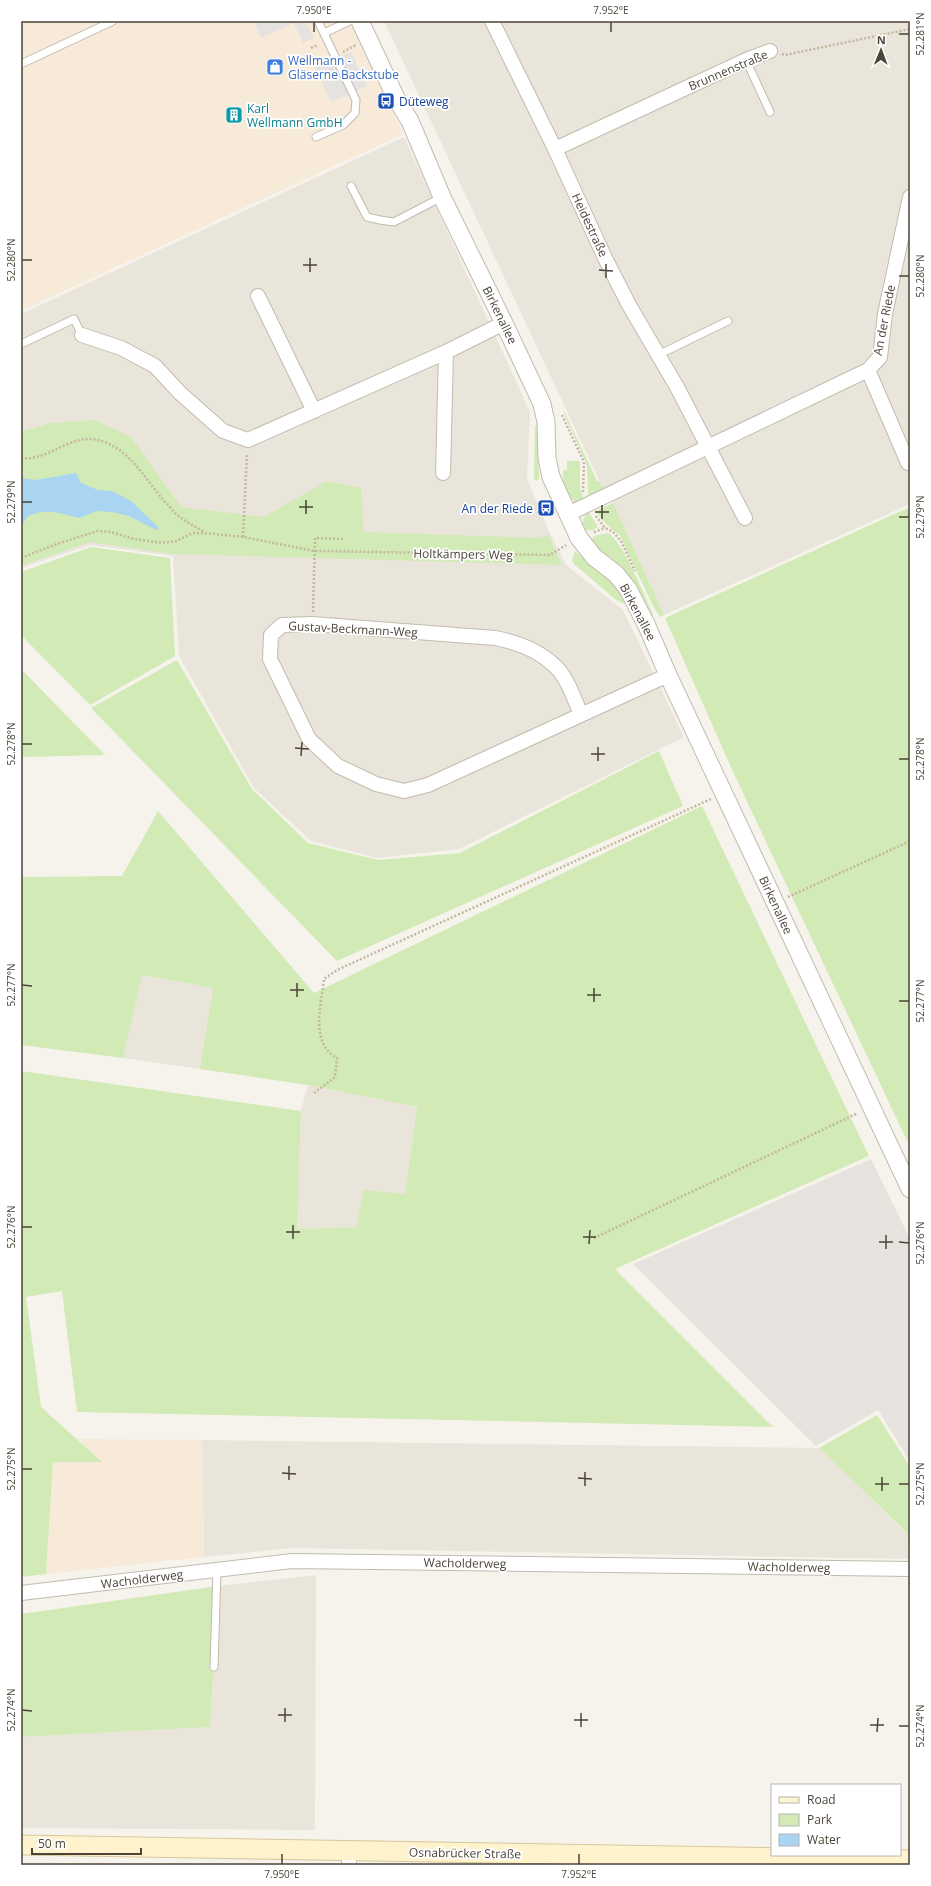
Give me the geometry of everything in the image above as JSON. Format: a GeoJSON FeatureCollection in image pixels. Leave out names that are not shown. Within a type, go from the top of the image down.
{"type":"FeatureCollection","features":[{"type":"Feature","properties":{"kind":"main road","name":"Osnabrücker Straße"},"geometry":{"type":"LineString","coordinates":[[21,1845],[349,1858],[910,1860]]}},
{"type":"Feature","properties":{"kind":"street","name":"Birkenallee"},"geometry":{"type":"LineString","coordinates":[[360,21],[396,98],[410,121],[442,197],[542,404],[546,422],[547,458],[551,477],[579,538],[594,557],[616,574],[628,589],[647,626],[668,675],[910,1188]]}},
{"type":"Feature","properties":{"kind":"street","name":"Heidestraße"},"geometry":{"type":"LineString","coordinates":[[492,21],[555,149],[605,258],[629,305],[677,386],[707,446]]}},
{"type":"Feature","properties":{"kind":"street","name":"Brunnenstraße"},"geometry":{"type":"LineString","coordinates":[[555,149],[770,50]]}},
{"type":"Feature","properties":{"kind":"street","name":"An der Riede"},"geometry":{"type":"LineString","coordinates":[[568,514],[868,370],[880,357],[885,314],[910,196]]}},
{"type":"Feature","properties":{"kind":"street"},"geometry":{"type":"LineString","coordinates":[[258,296],[314,411]]}},
{"type":"Feature","properties":{"kind":"street"},"geometry":{"type":"LineString","coordinates":[[82,335],[121,348],[155,366],[180,393],[224,431],[248,440],[446,352],[504,323]]}},
{"type":"Feature","properties":{"kind":"street"},"geometry":{"type":"LineString","coordinates":[[443,473],[446,352]]}},
{"type":"Feature","properties":{"kind":"street","name":"An der Riede"},"geometry":{"type":"LineString","coordinates":[[868,370],[908,463]]}},
{"type":"Feature","properties":{"kind":"street"},"geometry":{"type":"LineString","coordinates":[[707,446],[745,518]]}},
{"type":"Feature","properties":{"kind":"street","name":"Gustav-Beckmann-Weg"},"geometry":{"type":"LineString","coordinates":[[581,714],[566,682],[556,668],[540,656],[511,641],[312,624],[282,625],[271,635],[270,659],[309,739],[338,766],[376,784],[404,791],[428,785],[668,675]]}},
{"type":"Feature","properties":{"kind":"street","name":"Wacholderweg"},"geometry":{"type":"LineString","coordinates":[[21,1593],[292,1561],[910,1569]]}},
{"type":"Feature","properties":{"kind":"lane"},"geometry":{"type":"LineString","coordinates":[[21,64],[113,21]]}},
{"type":"Feature","properties":{"kind":"lane"},"geometry":{"type":"LineString","coordinates":[[316,137],[342,125],[355,113],[356,100],[318,21]]}},
{"type":"Feature","properties":{"kind":"lane"},"geometry":{"type":"LineString","coordinates":[[324,33],[350,21]]}},
{"type":"Feature","properties":{"kind":"lane"},"geometry":{"type":"LineString","coordinates":[[746,60],[770,112]]}},
{"type":"Feature","properties":{"kind":"lane"},"geometry":{"type":"LineString","coordinates":[[351,186],[367,217],[390,222],[410,214],[442,197]]}},
{"type":"Feature","properties":{"kind":"lane"},"geometry":{"type":"LineString","coordinates":[[21,344],[74,318],[82,335]]}},
{"type":"Feature","properties":{"kind":"lane"},"geometry":{"type":"LineString","coordinates":[[658,355],[728,322]]}},
{"type":"Feature","properties":{"kind":"lane"},"geometry":{"type":"LineString","coordinates":[[214,1667],[217,1570]]}},
{"type":"Feature","properties":{"kind":"path","name":"Brunnenstraße"},"geometry":{"type":"LineString","coordinates":[[770,50],[785,55],[910,29]]}},
{"type":"Feature","properties":{"kind":"path","name":"Holtkämpers Weg"},"geometry":{"type":"LineString","coordinates":[[21,458],[40,457],[69,443],[82,440],[90,439],[104,442],[129,458],[176,514],[205,532]]}},
{"type":"Feature","properties":{"kind":"path"},"geometry":{"type":"LineString","coordinates":[[242,537],[248,440]]}},
{"type":"Feature","properties":{"kind":"path","name":"Holtkämpers Weg"},"geometry":{"type":"LineString","coordinates":[[21,558],[54,545],[97,531],[111,532],[162,543],[176,541],[193,533],[205,532],[242,537],[315,551],[550,555],[561,547],[579,538],[605,528]]}},
{"type":"Feature","properties":{"kind":"path"},"geometry":{"type":"LineString","coordinates":[[312,624],[315,538],[343,538]]}},
{"type":"Feature","properties":{"kind":"path"},"geometry":{"type":"LineString","coordinates":[[314,1093],[335,1077],[337,1058],[329,1054],[318,1032],[324,979],[337,970],[724,793]]}},
{"type":"Feature","properties":{"kind":"path"},"geometry":{"type":"LineString","coordinates":[[775,903],[910,841]]}},
{"type":"Feature","properties":{"kind":"path"},"geometry":{"type":"LineString","coordinates":[[594,1238],[871,1106]]}},
{"type":"Feature","properties":{"kind":"shaded area"},"geometry":{"type":"Polygon","coordinates":[[[21,21],[350,21],[403,134],[21,311],[21,21]]]}},
{"type":"Feature","properties":{"kind":"shaded area"},"geometry":{"type":"Polygon","coordinates":[[[253,21],[305,21],[314,38],[303,43],[294,23],[261,38],[253,21]]]}},
{"type":"Feature","properties":{"kind":"shaded area"},"geometry":{"type":"Polygon","coordinates":[[[384,21],[910,21],[910,504],[664,615],[607,490],[602,486],[384,21]]]}},
{"type":"Feature","properties":{"kind":"shaded area"},"geometry":{"type":"Polygon","coordinates":[[[351,52],[367,86],[331,102],[312,61],[322,57],[325,63],[351,52]]]}},
{"type":"Feature","properties":{"kind":"shaded area"},"geometry":{"type":"Polygon","coordinates":[[[404,137],[530,412],[527,479],[548,529],[566,565],[623,610],[684,737],[459,849],[377,858],[311,841],[254,788],[179,656],[173,556],[90,545],[21,568],[21,314],[404,137]]]}},
{"type":"Feature","properties":{"kind":"shaded area"},"geometry":{"type":"Polygon","coordinates":[[[141,975],[213,988],[200,1069],[123,1058],[141,975]]]}},
{"type":"Feature","properties":{"kind":"shaded area"},"geometry":{"type":"Polygon","coordinates":[[[308,1085],[417,1107],[405,1194],[358,1227],[296,1229],[301,1111],[308,1085]]]}},
{"type":"Feature","properties":{"kind":"shaded area"},"geometry":{"type":"Polygon","coordinates":[[[871,1159],[910,1239],[910,1461],[878,1410],[816,1446],[633,1264],[871,1159]]]}},
{"type":"Feature","properties":{"kind":"shaded area"},"geometry":{"type":"Polygon","coordinates":[[[77,1439],[202,1440],[204,1557],[46,1574],[53,1462],[102,1462],[77,1439]]]}},
{"type":"Feature","properties":{"kind":"shaded area"},"geometry":{"type":"Polygon","coordinates":[[[202,1440],[819,1448],[907,1534],[909,1559],[292,1548],[204,1557],[202,1440]]]}},
{"type":"Feature","properties":{"kind":"shaded area"},"geometry":{"type":"Polygon","coordinates":[[[316,1575],[315,1830],[21,1828],[21,1737],[210,1727],[218,1586],[316,1575]]]}},
{"type":"Feature","properties":{"kind":"green space"},"geometry":{"type":"Polygon","coordinates":[[[563,411],[597,481],[607,489],[592,496],[588,495],[587,465],[563,411]]]}},
{"type":"Feature","properties":{"kind":"green space"},"geometry":{"type":"Polygon","coordinates":[[[95,420],[131,437],[181,507],[264,517],[327,481],[361,488],[364,532],[536,538],[548,535],[562,565],[174,554],[90,542],[21,566],[21,432],[51,423],[95,420]]]}},
{"type":"Feature","properties":{"kind":"green space"},"geometry":{"type":"Polygon","coordinates":[[[537,425],[539,479],[536,481],[534,478],[535,426],[537,425]]]}},
{"type":"Feature","properties":{"kind":"green space"},"geometry":{"type":"Polygon","coordinates":[[[567,461],[580,461],[580,488],[584,501],[575,502],[565,488],[563,470],[567,470],[567,461]]]}},
{"type":"Feature","properties":{"kind":"green space"},"geometry":{"type":"Polygon","coordinates":[[[613,503],[664,615],[660,617],[654,608],[620,536],[607,525],[597,513],[598,510],[613,503]]]}},
{"type":"Feature","properties":{"kind":"green space"},"geometry":{"type":"Polygon","coordinates":[[[910,507],[910,1147],[734,774],[665,618],[910,507]]]}},
{"type":"Feature","properties":{"kind":"green space"},"geometry":{"type":"Polygon","coordinates":[[[589,512],[598,527],[593,530],[586,530],[583,525],[584,518],[589,512]]]}},
{"type":"Feature","properties":{"kind":"green space"},"geometry":{"type":"Polygon","coordinates":[[[608,533],[614,538],[627,558],[653,614],[653,617],[650,617],[630,578],[604,555],[591,541],[594,536],[608,533]]]}},
{"type":"Feature","properties":{"kind":"green space"},"geometry":{"type":"Polygon","coordinates":[[[91,547],[170,558],[175,656],[90,705],[21,635],[21,572],[91,547]]]}},
{"type":"Feature","properties":{"kind":"green space"},"geometry":{"type":"Polygon","coordinates":[[[575,551],[613,584],[628,604],[622,603],[615,599],[575,565],[572,561],[575,551]]]}},
{"type":"Feature","properties":{"kind":"green space"},"geometry":{"type":"Polygon","coordinates":[[[177,660],[252,789],[308,843],[378,860],[460,853],[659,751],[683,806],[337,961],[91,708],[177,660]]]}},
{"type":"Feature","properties":{"kind":"green space"},"geometry":{"type":"Polygon","coordinates":[[[21,669],[105,755],[21,757],[21,669]]]}},
{"type":"Feature","properties":{"kind":"green space"},"geometry":{"type":"Polygon","coordinates":[[[702,806],[869,1156],[615,1269],[773,1427],[77,1412],[62,1291],[26,1297],[41,1407],[102,1462],[53,1462],[46,1574],[21,1577],[21,1071],[301,1111],[297,1229],[357,1227],[363,1190],[405,1194],[417,1107],[308,1085],[200,1069],[213,988],[142,975],[123,1058],[21,1045],[21,877],[122,876],[158,811],[314,993],[702,806]]]}},
{"type":"Feature","properties":{"kind":"green space"},"geometry":{"type":"Polygon","coordinates":[[[877,1415],[910,1467],[910,1559],[907,1533],[819,1448],[877,1415]]]}},
{"type":"Feature","properties":{"kind":"green space"},"geometry":{"type":"Polygon","coordinates":[[[218,1586],[210,1727],[21,1737],[21,1614],[218,1586]]]}},
{"type":"Feature","properties":{"kind":"water"},"geometry":{"type":"Polygon","coordinates":[[[76,473],[81,483],[98,490],[112,491],[131,501],[159,528],[156,530],[129,516],[112,512],[97,511],[80,518],[60,513],[40,512],[27,517],[21,527],[21,478],[36,480],[76,473]]]}},
{"type":"Feature","properties":{"kind":"place","name":"Wellmann - Gläserne Backstube"},"geometry":{"type":"Point","coordinates":[275,67]}},
{"type":"Feature","properties":{"kind":"place","name":"Düteweg"},"geometry":{"type":"Point","coordinates":[386,101]}},
{"type":"Feature","properties":{"kind":"place","name":"Karl Wellmann GmbH"},"geometry":{"type":"Point","coordinates":[234,115]}},
{"type":"Feature","properties":{"kind":"place","name":"An der Riede"},"geometry":{"type":"Point","coordinates":[546,508]}}]}
